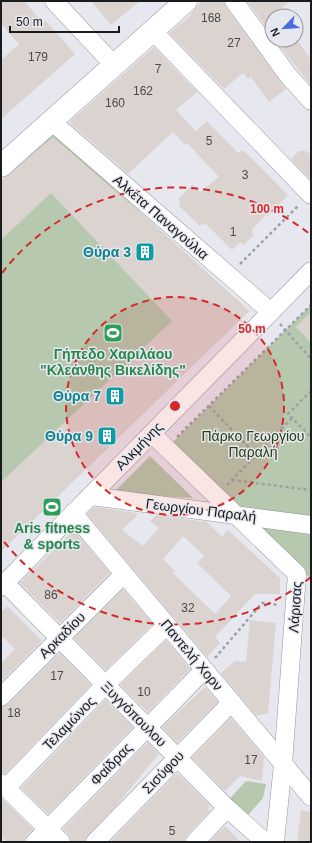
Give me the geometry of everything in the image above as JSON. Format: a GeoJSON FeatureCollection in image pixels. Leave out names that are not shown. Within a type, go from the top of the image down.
{"type":"FeatureCollection","features":[{"type":"Feature","properties":{"kind":"main road"},"geometry":{"type":"LineString","coordinates":[[1,166],[186,1]]}},
{"type":"Feature","properties":{"kind":"street"},"geometry":{"type":"LineString","coordinates":[[54,1],[114,65]]}},
{"type":"Feature","properties":{"kind":"street"},"geometry":{"type":"LineString","coordinates":[[234,1],[287,74],[311,101]]}},
{"type":"Feature","properties":{"kind":"street"},"geometry":{"type":"LineString","coordinates":[[153,31],[311,194]]}},
{"type":"Feature","properties":{"kind":"street","name":"Αλκέτα Παναγούλια"},"geometry":{"type":"LineString","coordinates":[[51,121],[271,312]]}},
{"type":"Feature","properties":{"kind":"street","name":"Αλκμήνης"},"geometry":{"type":"LineString","coordinates":[[3,585],[311,271]]}},
{"type":"Feature","properties":{"kind":"street","name":"Λάρισας"},"geometry":{"type":"LineString","coordinates":[[152,434],[297,574],[283,764],[275,842]]}},
{"type":"Feature","properties":{"kind":"street","name":"Γεωργίου Παραλή"},"geometry":{"type":"LineString","coordinates":[[91,496],[311,525]]}},
{"type":"Feature","properties":{"kind":"street","name":"Παντελή Χορν"},"geometry":{"type":"LineString","coordinates":[[73,513],[167,625],[209,665],[232,702],[311,797]]}},
{"type":"Feature","properties":{"kind":"street","name":"Αρκαδίου"},"geometry":{"type":"LineString","coordinates":[[1,697],[124,574]]}},
{"type":"Feature","properties":{"kind":"street","name":"Ξυγγόπουλου"},"geometry":{"type":"LineString","coordinates":[[3,585],[59,638],[227,808],[265,842]]}},
{"type":"Feature","properties":{"kind":"street","name":"Τελαμώνος"},"geometry":{"type":"LineString","coordinates":[[3,786],[167,625]]}},
{"type":"Feature","properties":{"kind":"street","name":"Φαίδρας"},"geometry":{"type":"LineString","coordinates":[[35,842],[146,727],[209,665]]}},
{"type":"Feature","properties":{"kind":"street","name":"Σισύφου"},"geometry":{"type":"LineString","coordinates":[[95,842],[232,702]]}},
{"type":"Feature","properties":{"kind":"street"},"geometry":{"type":"LineString","coordinates":[[3,786],[61,842]]}},
{"type":"Feature","properties":{"kind":"street"},"geometry":{"type":"LineString","coordinates":[[195,842],[227,808]]}},
{"type":"Feature","properties":{"kind":"path"},"geometry":{"type":"LineString","coordinates":[[229,275],[311,194]]}},
{"type":"Feature","properties":{"kind":"path"},"geometry":{"type":"LineString","coordinates":[[167,448],[311,305]]}},
{"type":"Feature","properties":{"kind":"path"},"geometry":{"type":"LineString","coordinates":[[271,312],[285,331],[311,359]]}},
{"type":"Feature","properties":{"kind":"path"},"geometry":{"type":"LineString","coordinates":[[311,391],[288,414],[311,437]]}},
{"type":"Feature","properties":{"kind":"path"},"geometry":{"type":"LineString","coordinates":[[209,406],[256,455]]}},
{"type":"Feature","properties":{"kind":"path"},"geometry":{"type":"LineString","coordinates":[[217,496],[292,418]]}},
{"type":"Feature","properties":{"kind":"path"},"geometry":{"type":"LineString","coordinates":[[231,480],[311,490]]}},
{"type":"Feature","properties":{"kind":"path"},"geometry":{"type":"LineString","coordinates":[[209,665],[262,603],[283,606]]}},
{"type":"Feature","properties":{"kind":"green space","name":"Γήπεδο Χαριλάου \"Κλεάνθης Βικελίδης\""},"geometry":{"type":"Polygon","coordinates":[[[54,134],[249,311],[1,551],[1,181],[54,134]]]}},
{"type":"Feature","properties":{"kind":"green space","name":"Πάρκο Γεωργίου Παραλή"},"geometry":{"type":"Polygon","coordinates":[[[311,305],[311,579],[171,444],[311,305]]]}},
{"type":"Feature","properties":{"kind":"green space"},"geometry":{"type":"Polygon","coordinates":[[[150,456],[193,498],[112,494],[150,456]]]}},
{"type":"Feature","properties":{"kind":"green space"},"geometry":{"type":"Polygon","coordinates":[[[246,781],[266,784],[263,798],[243,821],[225,804],[246,781]]]}},
{"type":"Feature","properties":{"kind":"building"},"geometry":{"type":"Polygon","coordinates":[[[1,1],[24,1],[43,23],[46,21],[75,54],[1,119],[1,60],[19,44],[1,24],[1,1]]]}},
{"type":"Feature","properties":{"kind":"building"},"geometry":{"type":"Polygon","coordinates":[[[91,1],[140,1],[111,25],[91,1]]]}},
{"type":"Feature","properties":{"kind":"building"},"geometry":{"type":"Polygon","coordinates":[[[201,1],[224,1],[226,7],[286,89],[269,102],[251,77],[248,79],[243,73],[224,89],[169,33],[189,17],[201,1]]]}},
{"type":"Feature","properties":{"kind":"building"},"geometry":{"type":"Polygon","coordinates":[[[247,1],[290,1],[282,8],[264,8],[264,24],[247,1]]]}},
{"type":"Feature","properties":{"kind":"building"},"geometry":{"type":"Polygon","coordinates":[[[154,47],[197,92],[176,110],[196,131],[207,121],[238,153],[243,150],[288,195],[268,216],[266,215],[252,229],[254,235],[243,245],[240,242],[232,250],[206,224],[199,225],[180,207],[179,198],[192,185],[200,192],[219,177],[187,143],[185,145],[173,132],[128,174],[69,122],[154,47]]]}},
{"type":"Feature","properties":{"kind":"building"},"geometry":{"type":"Polygon","coordinates":[[[281,48],[303,48],[311,60],[311,85],[281,48]]]}},
{"type":"Feature","properties":{"kind":"building"},"geometry":{"type":"Polygon","coordinates":[[[53,137],[152,223],[249,311],[1,551],[1,482],[172,321],[51,193],[1,240],[1,181],[53,137]]]}},
{"type":"Feature","properties":{"kind":"building"},"geometry":{"type":"Polygon","coordinates":[[[299,151],[306,151],[311,155],[311,180],[291,159],[299,151]]]}},
{"type":"Feature","properties":{"kind":"building"},"geometry":{"type":"Polygon","coordinates":[[[311,312],[311,343],[296,327],[311,312]]]}},
{"type":"Feature","properties":{"kind":"building"},"geometry":{"type":"Polygon","coordinates":[[[94,507],[137,513],[136,517],[122,530],[143,546],[159,528],[150,521],[156,515],[207,522],[222,537],[228,530],[280,578],[280,594],[255,594],[215,637],[220,643],[207,657],[87,514],[94,507]],[[183,536],[163,559],[175,571],[173,573],[215,614],[231,596],[197,563],[204,556],[183,536]]]}},
{"type":"Feature","properties":{"kind":"building"},"geometry":{"type":"Polygon","coordinates":[[[74,530],[110,573],[60,623],[20,583],[74,530]]]}},
{"type":"Feature","properties":{"kind":"building"},"geometry":{"type":"Polygon","coordinates":[[[123,589],[153,624],[106,670],[74,638],[123,589]]]}},
{"type":"Feature","properties":{"kind":"building"},"geometry":{"type":"Polygon","coordinates":[[[7,606],[42,641],[1,682],[1,663],[15,649],[1,635],[1,612],[7,606]]]}},
{"type":"Feature","properties":{"kind":"building"},"geometry":{"type":"Polygon","coordinates":[[[250,620],[276,623],[268,713],[256,716],[221,673],[235,661],[246,662],[250,620]]]}},
{"type":"Feature","properties":{"kind":"building"},"geometry":{"type":"Polygon","coordinates":[[[166,640],[190,669],[148,712],[120,685],[166,640]]]}},
{"type":"Feature","properties":{"kind":"building"},"geometry":{"type":"Polygon","coordinates":[[[60,653],[91,685],[5,774],[1,773],[1,707],[8,704],[60,653]]]}},
{"type":"Feature","properties":{"kind":"building"},"geometry":{"type":"Polygon","coordinates":[[[205,687],[218,702],[177,743],[162,727],[205,687]]]}},
{"type":"Feature","properties":{"kind":"building"},"geometry":{"type":"Polygon","coordinates":[[[105,700],[133,727],[48,814],[21,788],[105,700]]]}},
{"type":"Feature","properties":{"kind":"building"},"geometry":{"type":"Polygon","coordinates":[[[231,718],[264,757],[262,781],[240,776],[225,791],[192,758],[231,718]]]}},
{"type":"Feature","properties":{"kind":"building"},"geometry":{"type":"Polygon","coordinates":[[[148,742],[159,754],[114,808],[88,835],[85,842],[71,842],[69,835],[63,829],[148,742]]]}},
{"type":"Feature","properties":{"kind":"building"},"geometry":{"type":"Polygon","coordinates":[[[177,773],[210,806],[208,809],[210,811],[187,835],[185,842],[110,842],[177,773]]]}},
{"type":"Feature","properties":{"kind":"building"},"geometry":{"type":"Polygon","coordinates":[[[1,798],[33,829],[27,835],[25,842],[7,842],[1,836],[1,798]]]}},
{"type":"Feature","properties":{"kind":"building"},"geometry":{"type":"Polygon","coordinates":[[[301,810],[311,812],[311,842],[297,842],[301,810]]]}},
{"type":"Feature","properties":{"kind":"building"},"geometry":{"type":"Polygon","coordinates":[[[225,826],[241,842],[209,842],[225,826]]]}},
{"type":"Feature","properties":{"kind":"place","name":"Θύρα 3"},"geometry":{"type":"Point","coordinates":[145,252]}},
{"type":"Feature","properties":{"kind":"place","name":"Γήπεδο Χαριλάου \"Κλεάνθης Βικελίδης\""},"geometry":{"type":"Point","coordinates":[113,333]}},
{"type":"Feature","properties":{"kind":"place","name":"Θύρα 7"},"geometry":{"type":"Point","coordinates":[115,396]}},
{"type":"Feature","properties":{"kind":"place","name":"Θύρα 9"},"geometry":{"type":"Point","coordinates":[107,436]}},
{"type":"Feature","properties":{"kind":"place","name":"Aris fitness & sports"},"geometry":{"type":"Point","coordinates":[52,507]}}]}
